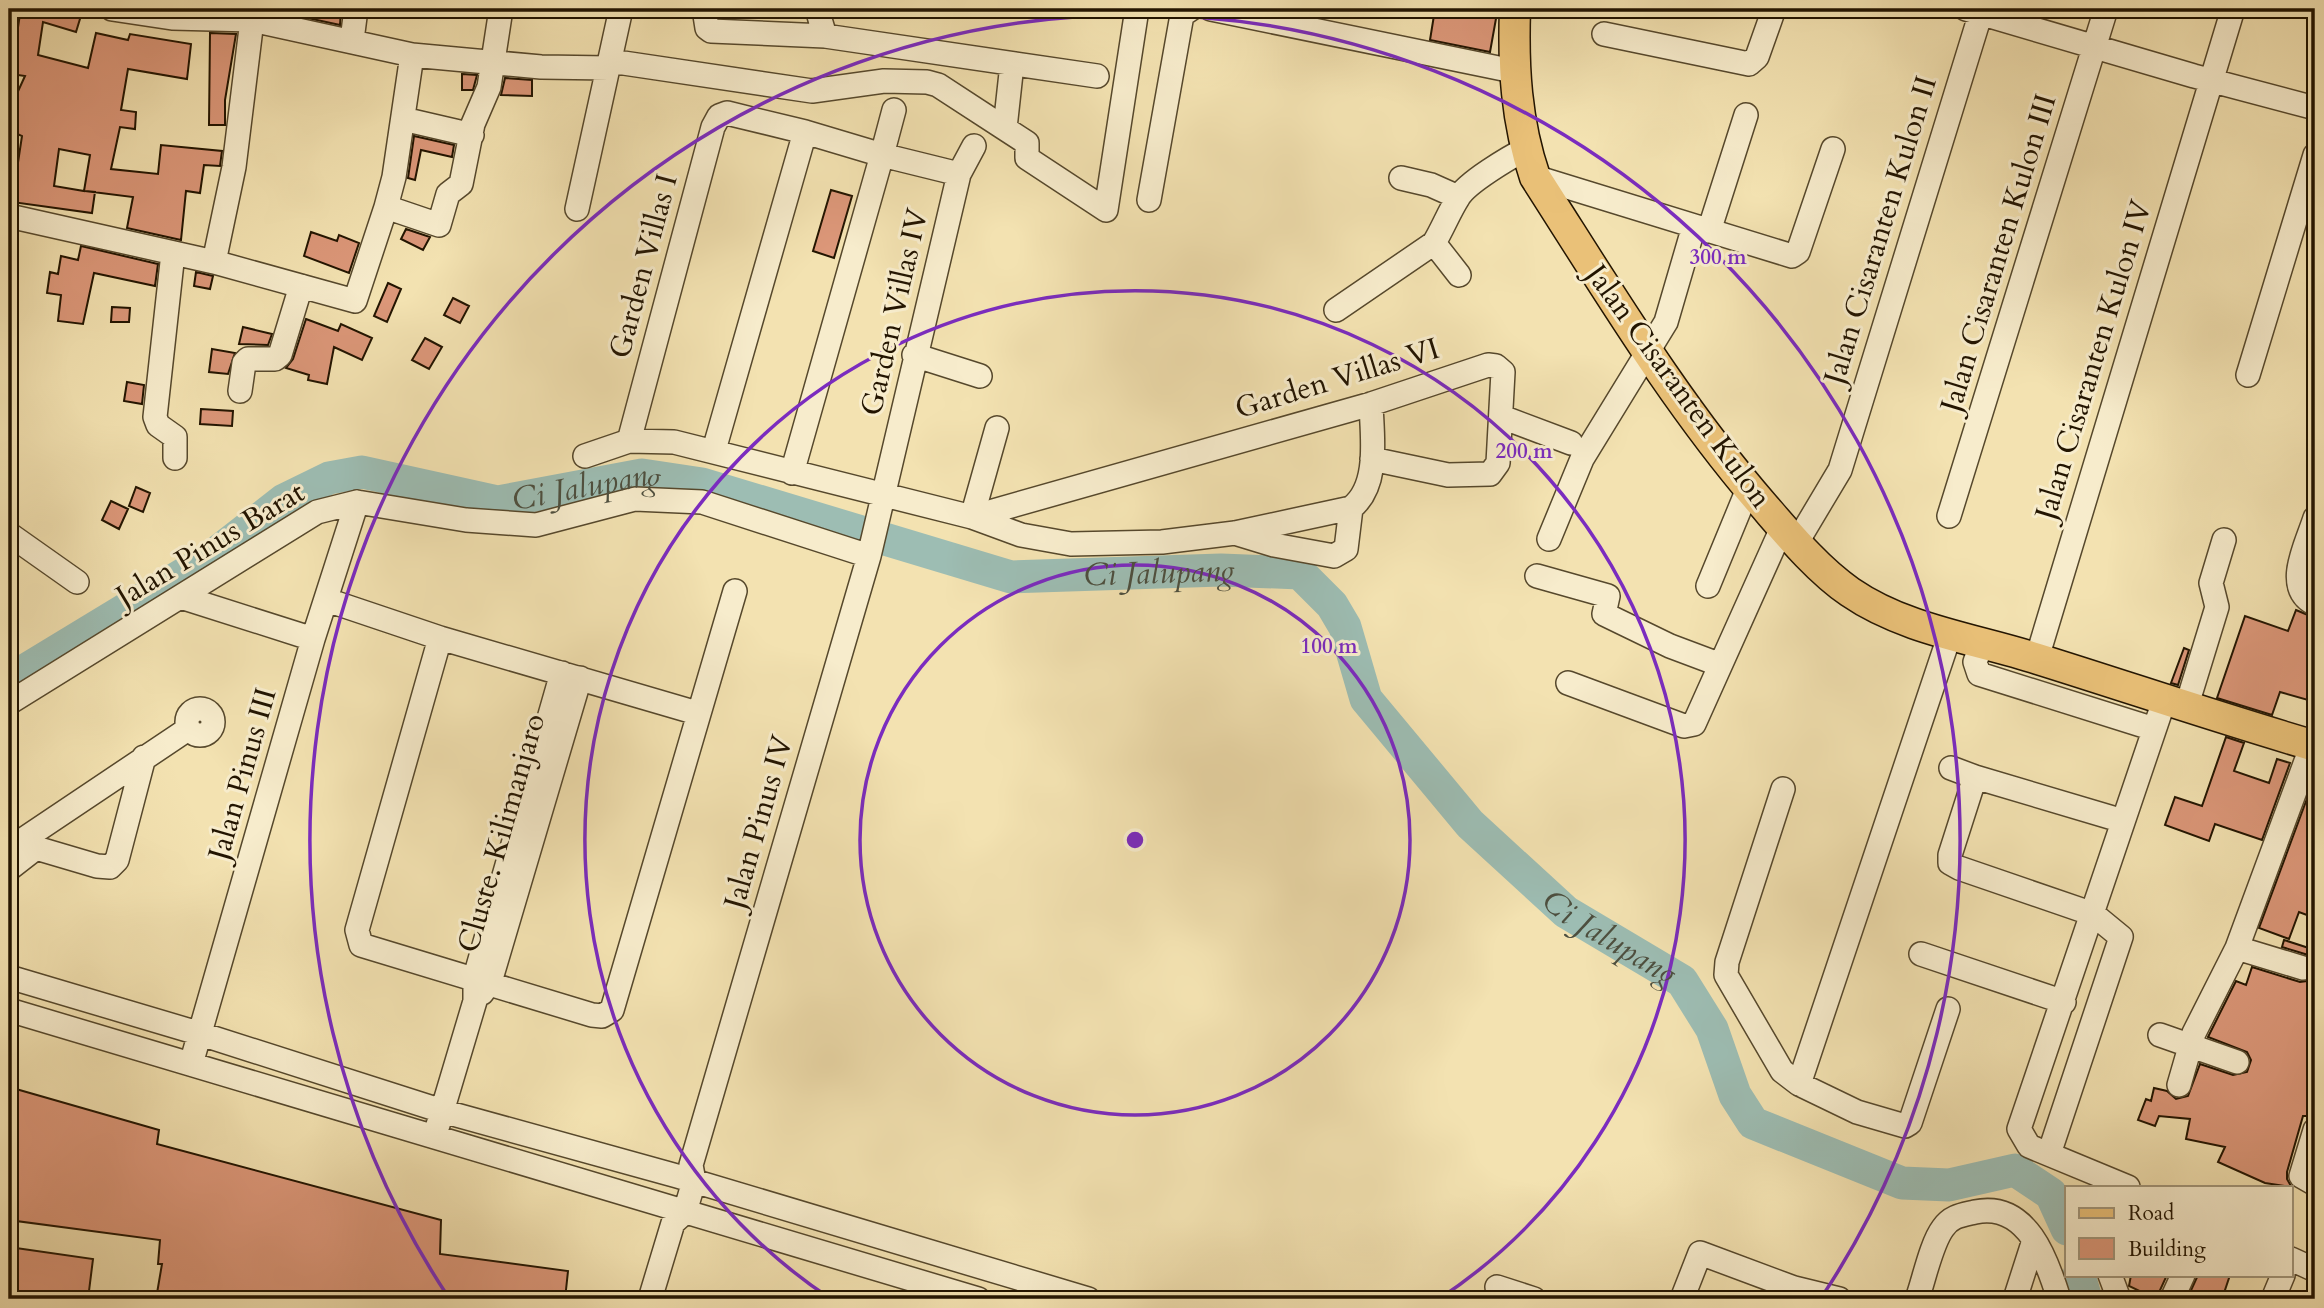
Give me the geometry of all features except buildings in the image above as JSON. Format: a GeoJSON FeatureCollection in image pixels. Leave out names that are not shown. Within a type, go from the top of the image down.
{"type":"FeatureCollection","features":[{"type":"Feature","properties":{"kind":"main road","name":"Jalan Cisaranten Kulon"},"geometry":{"type":"LineString","coordinates":[[1515,9],[1513,71],[1531,163],[1648,353],[1728,465],[1789,535],[1849,591],[1891,614],[1950,634],[2036,658],[2314,746]]}},
{"type":"Feature","properties":{"kind":"street"},"geometry":{"type":"LineString","coordinates":[[112,9],[172,18],[252,20],[412,55],[492,63],[609,65],[812,91],[884,81],[927,82],[938,85],[1027,143],[1027,158],[1106,210],[1137,9]]}},
{"type":"Feature","properties":{"kind":"street"},"geometry":{"type":"LineString","coordinates":[[352,40],[356,9]]}},
{"type":"Feature","properties":{"kind":"street"},"geometry":{"type":"LineString","coordinates":[[386,207],[439,225],[448,194],[461,184],[465,176],[472,135],[489,87],[501,9]]}},
{"type":"Feature","properties":{"kind":"street"},"geometry":{"type":"LineString","coordinates":[[577,209],[621,9]]}},
{"type":"Feature","properties":{"kind":"street"},"geometry":{"type":"LineString","coordinates":[[704,9],[707,27],[711,31],[825,36],[1097,76]]}},
{"type":"Feature","properties":{"kind":"street"},"geometry":{"type":"LineString","coordinates":[[817,9],[825,36]]}},
{"type":"Feature","properties":{"kind":"street"},"geometry":{"type":"LineString","coordinates":[[1149,200],[1182,15],[1191,9]]}},
{"type":"Feature","properties":{"kind":"street"},"geometry":{"type":"LineString","coordinates":[[1211,9],[1513,71]]}},
{"type":"Feature","properties":{"kind":"street"},"geometry":{"type":"LineString","coordinates":[[1604,34],[1749,64],[1757,57],[1774,9]]}},
{"type":"Feature","properties":{"kind":"street","name":"Jalan Cisaranten Kulon III"},"geometry":{"type":"LineString","coordinates":[[1949,516],[2106,9]]}},
{"type":"Feature","properties":{"kind":"street","name":"Jalan Cisaranten Kulon IV"},"geometry":{"type":"LineString","coordinates":[[2036,658],[2232,9]]}},
{"type":"Feature","properties":{"kind":"street"},"geometry":{"type":"LineString","coordinates":[[1976,10],[2095,48],[2315,108]]}},
{"type":"Feature","properties":{"kind":"street","name":"Jalan Cisaranten Kulon II"},"geometry":{"type":"LineString","coordinates":[[1568,683],[1689,726],[1694,724],[1718,664],[1789,535],[1840,470],[1976,10]]}},
{"type":"Feature","properties":{"kind":"street"},"geometry":{"type":"LineString","coordinates":[[214,262],[234,167],[252,20]]}},
{"type":"Feature","properties":{"kind":"street"},"geometry":{"type":"LineString","coordinates":[[9,216],[214,262],[355,301],[386,207],[412,55]]}},
{"type":"Feature","properties":{"kind":"street"},"geometry":{"type":"LineString","coordinates":[[1005,128],[1012,64]]}},
{"type":"Feature","properties":{"kind":"street"},"geometry":{"type":"LineString","coordinates":[[792,473],[894,110]]}},
{"type":"Feature","properties":{"kind":"street","name":"Garden Villas I"},"geometry":{"type":"LineString","coordinates":[[629,441],[712,127],[719,116],[727,113],[806,132]]}},
{"type":"Feature","properties":{"kind":"street"},"geometry":{"type":"LineString","coordinates":[[1549,539],[1582,459],[1666,322],[1746,115]]}},
{"type":"Feature","properties":{"kind":"street"},"geometry":{"type":"LineString","coordinates":[[403,119],[472,135]]}},
{"type":"Feature","properties":{"kind":"street"},"geometry":{"type":"LineString","coordinates":[[714,450],[806,132],[959,174]]}},
{"type":"Feature","properties":{"kind":"street","name":"Garden Villas IV"},"geometry":{"type":"LineString","coordinates":[[883,501],[914,355],[959,174],[974,146]]}},
{"type":"Feature","properties":{"kind":"street"},"geometry":{"type":"LineString","coordinates":[[1336,310],[1434,243],[1458,197],[1504,159],[1531,163],[1702,229],[1792,256],[1798,252],[1833,149]]}},
{"type":"Feature","properties":{"kind":"street"},"geometry":{"type":"LineString","coordinates":[[2248,375],[2315,155]]}},
{"type":"Feature","properties":{"kind":"street"},"geometry":{"type":"LineString","coordinates":[[1401,178],[1431,185],[1458,197]]}},
{"type":"Feature","properties":{"kind":"street"},"geometry":{"type":"LineString","coordinates":[[1434,243],[1459,275]]}},
{"type":"Feature","properties":{"kind":"street"},"geometry":{"type":"LineString","coordinates":[[173,253],[155,417],[158,425],[175,437],[175,458]]}},
{"type":"Feature","properties":{"kind":"street"},"geometry":{"type":"LineString","coordinates":[[240,391],[244,363],[248,359],[275,359],[280,355],[301,286]]}},
{"type":"Feature","properties":{"kind":"street"},"geometry":{"type":"LineString","coordinates":[[914,355],[980,376]]}},
{"type":"Feature","properties":{"kind":"street","name":"Garden Villas VI"},"geometry":{"type":"LineString","coordinates":[[972,517],[1370,404],[1488,365],[1496,366],[1503,372],[1498,463],[1490,474],[1448,475],[1372,459]]}},
{"type":"Feature","properties":{"kind":"street"},"geometry":{"type":"LineString","coordinates":[[585,456],[629,441],[674,442],[714,450],[883,501],[972,517],[1021,536],[1071,544],[1162,542],[1235,533],[1351,508],[1362,500],[1372,459],[1370,404]]}},
{"type":"Feature","properties":{"kind":"street"},"geometry":{"type":"LineString","coordinates":[[1502,417],[1571,443]]}},
{"type":"Feature","properties":{"kind":"street"},"geometry":{"type":"LineString","coordinates":[[972,517],[998,428]]}},
{"type":"Feature","properties":{"kind":"street"},"geometry":{"type":"LineString","coordinates":[[1708,586],[1748,489]]}},
{"type":"Feature","properties":{"kind":"street","name":"Jalan Pinus Barat"},"geometry":{"type":"LineString","coordinates":[[9,704],[317,512],[357,502],[466,520],[536,525],[635,499],[702,502],[870,552]]}},
{"type":"Feature","properties":{"kind":"street","name":"Jalan Pinus IV"},"geometry":{"type":"LineString","coordinates":[[650,1299],[883,501]]}},
{"type":"Feature","properties":{"kind":"street","name":"Jalan Pinus III"},"geometry":{"type":"LineString","coordinates":[[191,1064],[313,639],[357,502]]}},
{"type":"Feature","properties":{"kind":"street"},"geometry":{"type":"LineString","coordinates":[[1235,533],[1274,545],[1334,556],[1346,549],[1351,508]]}},
{"type":"Feature","properties":{"kind":"street"},"geometry":{"type":"LineString","coordinates":[[2315,518],[2297,578],[2298,590],[2315,604]]}},
{"type":"Feature","properties":{"kind":"street"},"geometry":{"type":"LineString","coordinates":[[9,534],[77,582]]}},
{"type":"Feature","properties":{"kind":"street"},"geometry":{"type":"LineString","coordinates":[[2126,1186],[2029,1146],[2020,1129],[2154,729],[2175,704],[2217,607],[2211,583],[2224,540]]}},
{"type":"Feature","properties":{"kind":"street"},"geometry":{"type":"LineString","coordinates":[[1537,576],[1608,596],[1604,614],[1670,646],[1718,664]]}},
{"type":"Feature","properties":{"kind":"street"},"geometry":{"type":"LineString","coordinates":[[440,638],[357,930],[357,939],[361,945],[602,1016],[612,1010],[734,591]]}},
{"type":"Feature","properties":{"kind":"street"},"geometry":{"type":"LineString","coordinates":[[181,597],[313,639]]}},
{"type":"Feature","properties":{"kind":"street"},"geometry":{"type":"LineString","coordinates":[[327,600],[440,638],[697,713]]}},
{"type":"Feature","properties":{"kind":"street"},"geometry":{"type":"LineString","coordinates":[[1799,1084],[1950,634]]}},
{"type":"Feature","properties":{"kind":"street"},"geometry":{"type":"LineString","coordinates":[[1982,643],[1975,662],[1979,674],[2154,729]]}},
{"type":"Feature","properties":{"kind":"street","name":"Cluste. Kilimanjaro"},"geometry":{"type":"LineString","coordinates":[[434,1139],[571,676]]}},
{"type":"Feature","properties":{"kind":"street"},"geometry":{"type":"LineString","coordinates":[[9,849],[188,729]]}},
{"type":"Feature","properties":{"kind":"street"},"geometry":{"type":"LineString","coordinates":[[2179,1085],[2189,1046],[2237,948],[2314,746]]}},
{"type":"Feature","properties":{"kind":"street"},"geometry":{"type":"LineString","coordinates":[[9,869],[36,848],[97,866],[110,867],[117,860],[144,757]]}},
{"type":"Feature","properties":{"kind":"street"},"geometry":{"type":"LineString","coordinates":[[1951,768],[2123,821]]}},
{"type":"Feature","properties":{"kind":"street"},"geometry":{"type":"LineString","coordinates":[[1975,777],[1950,863],[1959,869],[2093,914],[2121,937],[2057,1157],[2074,1186]]}},
{"type":"Feature","properties":{"kind":"street"},"geometry":{"type":"LineString","coordinates":[[1783,789],[1727,962],[1726,975],[1782,1071],[1799,1084],[1857,1112],[1905,1126],[1910,1123],[1948,1009]]}},
{"type":"Feature","properties":{"kind":"street"},"geometry":{"type":"LineString","coordinates":[[2237,948],[2303,968]]}},
{"type":"Feature","properties":{"kind":"street"},"geometry":{"type":"LineString","coordinates":[[1921,954],[2064,1002]]}},
{"type":"Feature","properties":{"kind":"street"},"geometry":{"type":"LineString","coordinates":[[9,977],[201,1034],[442,1111],[687,1174],[1088,1299]]}},
{"type":"Feature","properties":{"kind":"street"},"geometry":{"type":"LineString","coordinates":[[9,1010],[434,1139],[919,1291],[978,1299]]}},
{"type":"Feature","properties":{"kind":"street"},"geometry":{"type":"LineString","coordinates":[[2160,1035],[2237,1062]]}},
{"type":"Feature","properties":{"kind":"street"},"geometry":{"type":"LineString","coordinates":[[2315,1130],[2301,1176],[2315,1184]]}},
{"type":"Feature","properties":{"kind":"street"},"geometry":{"type":"LineString","coordinates":[[1917,1299],[1942,1229],[1954,1216],[1986,1210],[2008,1213],[2020,1221],[2034,1240],[2051,1274],[2059,1299]]}},
{"type":"Feature","properties":{"kind":"street"},"geometry":{"type":"LineString","coordinates":[[2014,1299],[2034,1240]]}},
{"type":"Feature","properties":{"kind":"street"},"geometry":{"type":"LineString","coordinates":[[919,1291],[932,1252]]}},
{"type":"Feature","properties":{"kind":"street"},"geometry":{"type":"LineString","coordinates":[[1682,1299],[1700,1253],[1792,1293],[1839,1299]]}},
{"type":"Feature","properties":{"kind":"street"},"geometry":{"type":"LineString","coordinates":[[2292,1259],[2315,1270]]}},
{"type":"Feature","properties":{"kind":"street"},"geometry":{"type":"LineString","coordinates":[[2172,1299],[2183,1276]]}},
{"type":"Feature","properties":{"kind":"street"},"geometry":{"type":"LineString","coordinates":[[2273,1299],[2283,1276]]}},
{"type":"Feature","properties":{"kind":"street"},"geometry":{"type":"LineString","coordinates":[[1497,1287],[1534,1299]]}},
{"type":"Feature","properties":{"kind":"waterway","name":"Ci Jalupang"},"geometry":{"type":"LineString","coordinates":[[9,680],[210,558],[284,500],[329,478],[362,472],[498,502],[642,475],[702,484],[1011,577],[1221,570],[1300,573],[1332,605],[1345,627],[1366,699],[1470,824],[1566,912],[1682,981],[1712,1029],[1735,1095],[1753,1123],[1902,1183],[1949,1185],[2015,1170],[2051,1194],[2065,1225]]}},
{"type":"Feature","properties":{"kind":"waterway","name":"Ci Jalupang"},"geometry":{"type":"LineString","coordinates":[[2079,1276],[2086,1299]]}}]}
